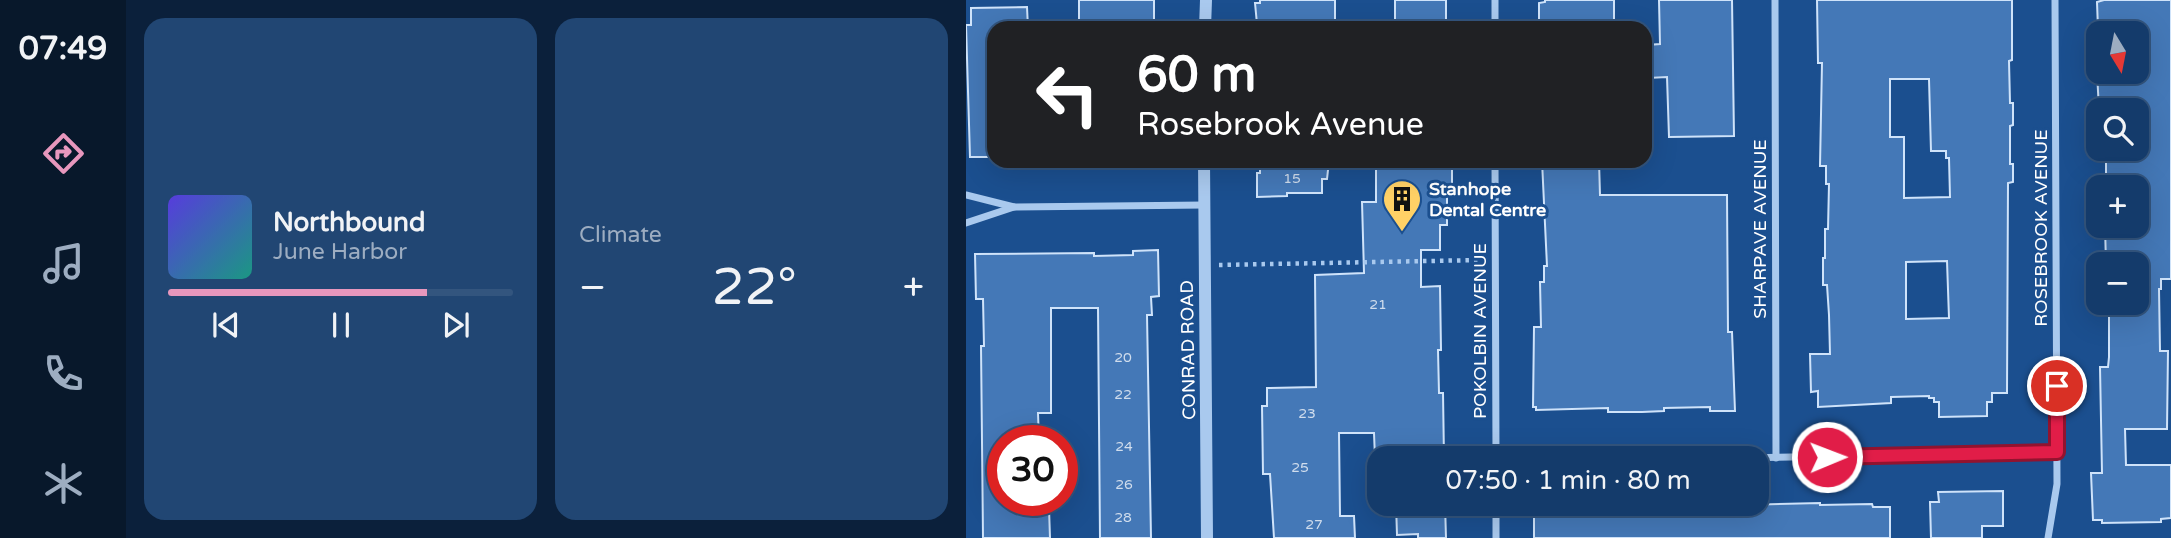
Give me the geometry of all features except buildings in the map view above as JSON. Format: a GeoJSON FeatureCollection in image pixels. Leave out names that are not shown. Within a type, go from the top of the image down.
{"type":"FeatureCollection","features":[{"type":"Feature","properties":{"kind":"street"},"geometry":{"type":"LineString","coordinates":[[1205,21],[1206,0]]}},
{"type":"Feature","properties":{"kind":"street"},"geometry":{"type":"LineString","coordinates":[[1494,0],[1495,21]]}},
{"type":"Feature","properties":{"kind":"street","name":"SHARPAVE AVENUE"},"geometry":{"type":"LineString","coordinates":[[1775,0],[1776,458]]}},
{"type":"Feature","properties":{"kind":"street","name":"ROSEBROOK AVENUE"},"geometry":{"type":"LineString","coordinates":[[2048,538],[2057,484],[2055,0]]}},
{"type":"Feature","properties":{"kind":"street","name":"CONRAD ROAD"},"geometry":{"type":"LineString","coordinates":[[1205,168],[1207,538]]}},
{"type":"Feature","properties":{"kind":"street","name":"POKOLBIN AVENUE"},"geometry":{"type":"LineString","coordinates":[[1495,168],[1496,446]]}},
{"type":"Feature","properties":{"kind":"street"},"geometry":{"type":"LineString","coordinates":[[966,195],[1014,207],[1204,205]]}},
{"type":"Feature","properties":{"kind":"street"},"geometry":{"type":"LineString","coordinates":[[966,223],[1014,207]]}},
{"type":"Feature","properties":{"kind":"street"},"geometry":{"type":"LineString","coordinates":[[1769,458],[2057,452]]}},
{"type":"Feature","properties":{"kind":"street"},"geometry":{"type":"LineString","coordinates":[[1496,516],[1496,538]]}},
{"type":"Feature","properties":{"kind":"path"},"geometry":{"type":"LineString","coordinates":[[1205,266],[1481,260]]}},
{"type":"Feature","properties":{"kind":"place","name":"Stanhope Dental Centre"},"geometry":{"type":"Point","coordinates":[1402,233]}},
{"type":"Feature","properties":{"kind":"route"},"geometry":{"type":"LineString","coordinates":[[1827,457],[2057,452],[2057,386]]}}]}
